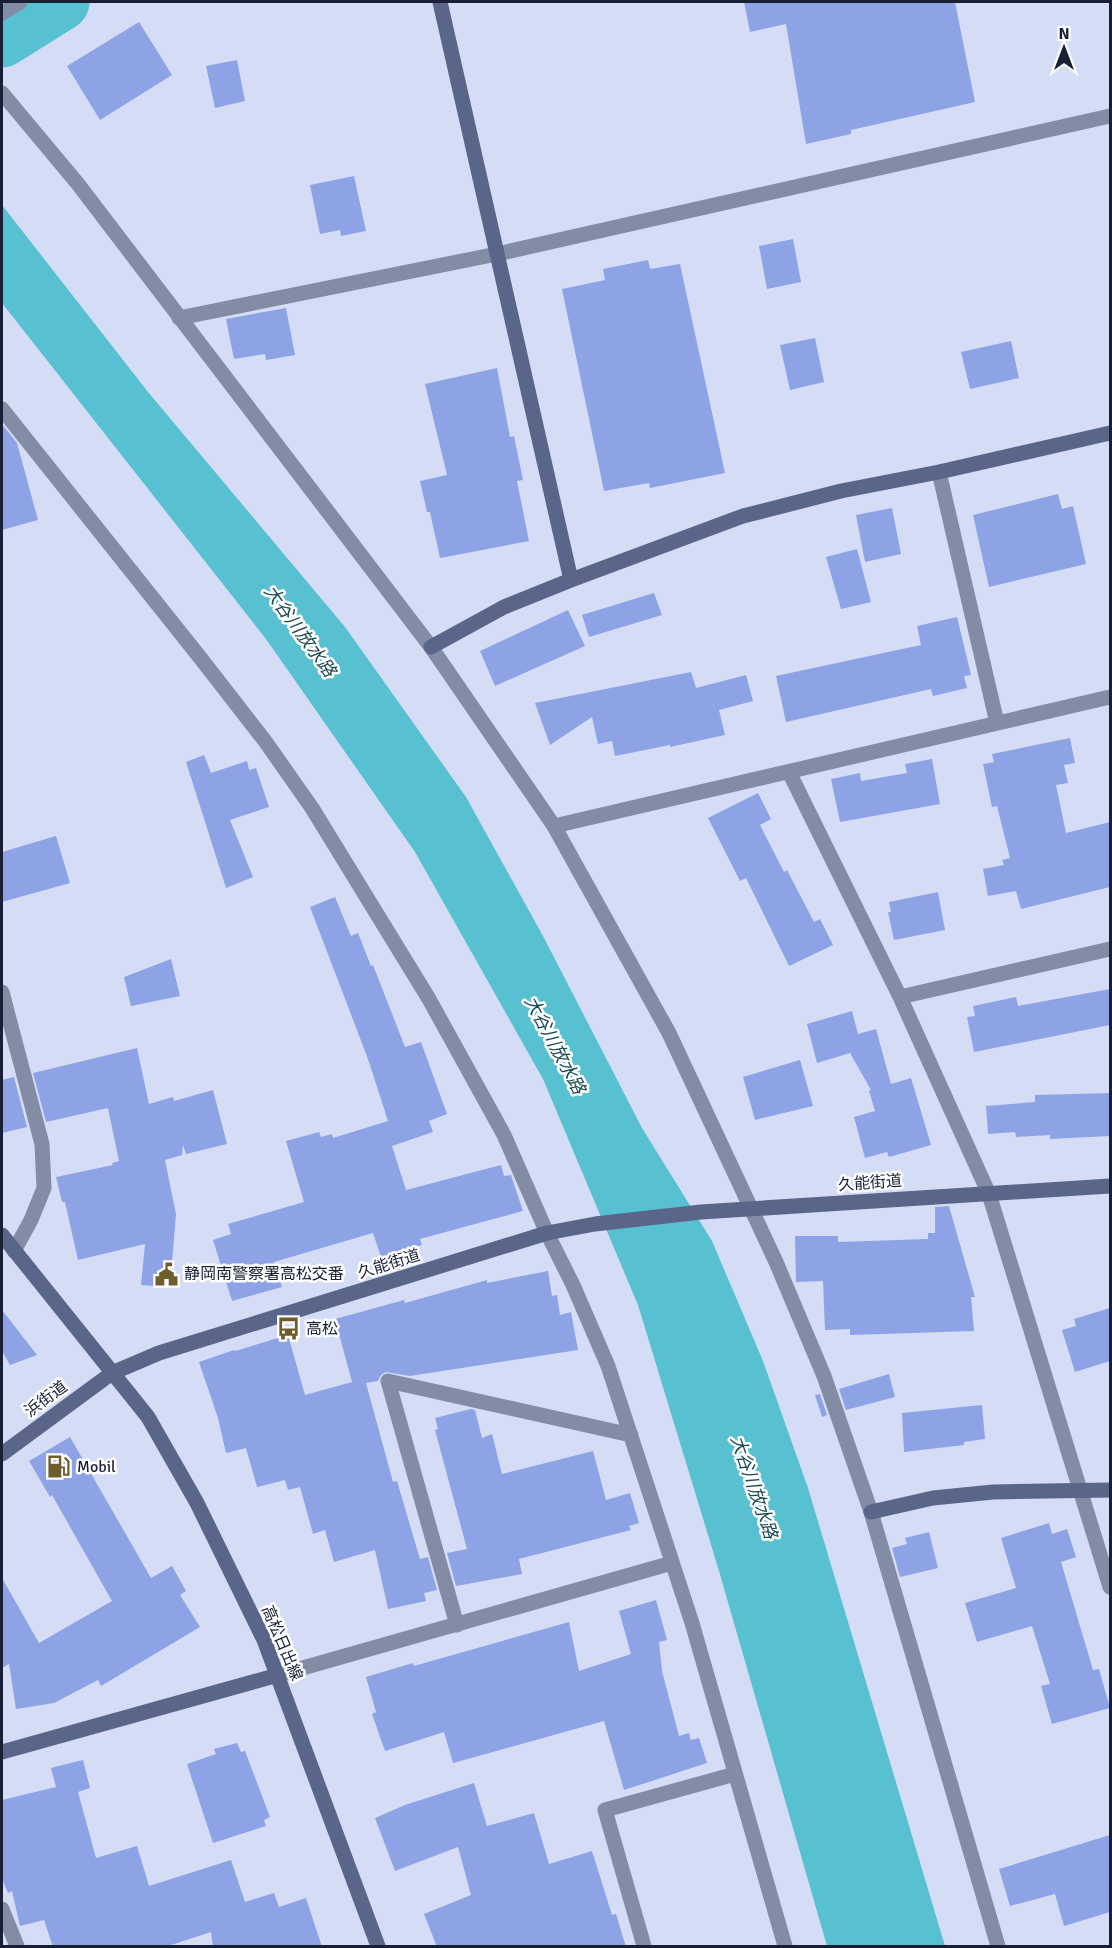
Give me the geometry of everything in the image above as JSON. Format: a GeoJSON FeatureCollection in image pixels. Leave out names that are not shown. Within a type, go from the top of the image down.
{"type":"FeatureCollection","features":[{"type":"Feature","properties":{"kind":"street"},"geometry":{"type":"LineString","coordinates":[[2,14],[20,2]]}},
{"type":"Feature","properties":{"kind":"street"},"geometry":{"type":"LineString","coordinates":[[440,2],[571,580]]}},
{"type":"Feature","properties":{"kind":"street"},"geometry":{"type":"LineString","coordinates":[[2,93],[78,184],[431,647],[554,826],[669,1033],[776,1262],[824,1376],[871,1512],[998,1947]]}},
{"type":"Feature","properties":{"kind":"street"},"geometry":{"type":"LineString","coordinates":[[179,318],[497,254],[1110,116]]}},
{"type":"Feature","properties":{"kind":"street"},"geometry":{"type":"LineString","coordinates":[[2,409],[265,741],[312,808],[429,999],[504,1136],[604,1356],[692,1623],[785,1947]]}},
{"type":"Feature","properties":{"kind":"street"},"geometry":{"type":"LineString","coordinates":[[431,647],[504,607],[743,516],[841,491],[939,472],[1110,433]]}},
{"type":"Feature","properties":{"kind":"street"},"geometry":{"type":"LineString","coordinates":[[939,472],[997,723]]}},
{"type":"Feature","properties":{"kind":"street"},"geometry":{"type":"LineString","coordinates":[[554,826],[1110,697]]}},
{"type":"Feature","properties":{"kind":"street"},"geometry":{"type":"LineString","coordinates":[[789,771],[900,997],[988,1194],[1110,1587]]}},
{"type":"Feature","properties":{"kind":"street"},"geometry":{"type":"LineString","coordinates":[[900,997],[1110,949]]}},
{"type":"Feature","properties":{"kind":"street"},"geometry":{"type":"LineString","coordinates":[[2,992],[42,1144],[44,1188],[14,1251]]}},
{"type":"Feature","properties":{"kind":"street","name":"久能街道"},"geometry":{"type":"LineString","coordinates":[[112,1373],[159,1353],[547,1233],[594,1224],[749,1208],[1110,1186]]}},
{"type":"Feature","properties":{"kind":"street"},"geometry":{"type":"LineString","coordinates":[[2,1235],[112,1373]]}},
{"type":"Feature","properties":{"kind":"street","name":"浜街道"},"geometry":{"type":"LineString","coordinates":[[2,1455],[112,1373]]}},
{"type":"Feature","properties":{"kind":"street","name":"高松日出線"},"geometry":{"type":"LineString","coordinates":[[112,1373],[148,1417],[197,1503],[264,1640],[378,1947]]}},
{"type":"Feature","properties":{"kind":"street"},"geometry":{"type":"LineString","coordinates":[[457,1624],[388,1380],[631,1436]]}},
{"type":"Feature","properties":{"kind":"street"},"geometry":{"type":"LineString","coordinates":[[871,1512],[933,1498],[993,1491],[1110,1490]]}},
{"type":"Feature","properties":{"kind":"street"},"geometry":{"type":"LineString","coordinates":[[2,1752],[672,1563]]}},
{"type":"Feature","properties":{"kind":"street"},"geometry":{"type":"LineString","coordinates":[[644,1947],[605,1810],[735,1774]]}},
{"type":"Feature","properties":{"kind":"street"},"geometry":{"type":"LineString","coordinates":[[2,1909],[17,1947]]}},
{"type":"Feature","properties":{"kind":"water","name":"大谷川放水路"},"geometry":{"type":"Polygon","coordinates":[[[2,205],[148,392],[345,627],[466,797],[543,936],[642,1128],[712,1241],[763,1361],[808,1488],[945,1946],[827,1946],[719,1571],[638,1305],[543,1079],[415,852],[266,639],[2,303],[2,205]]]}},
{"type":"Feature","properties":{"kind":"building"},"geometry":{"type":"Polygon","coordinates":[[[744,2],[955,2],[975,102],[851,130],[851,134],[806,144],[786,24],[750,32],[744,2]]]}},
{"type":"Feature","properties":{"kind":"building"},"geometry":{"type":"Polygon","coordinates":[[[139,22],[172,75],[100,120],[67,66],[139,22]]]}},
{"type":"Feature","properties":{"kind":"building"},"geometry":{"type":"Polygon","coordinates":[[[237,60],[245,101],[215,108],[206,66],[237,60]]]}},
{"type":"Feature","properties":{"kind":"building"},"geometry":{"type":"Polygon","coordinates":[[[354,176],[366,231],[341,236],[340,230],[320,234],[310,185],[354,176]]]}},
{"type":"Feature","properties":{"kind":"building"},"geometry":{"type":"Polygon","coordinates":[[[793,239],[801,282],[767,289],[759,246],[793,239]]]}},
{"type":"Feature","properties":{"kind":"building"},"geometry":{"type":"Polygon","coordinates":[[[648,260],[650,269],[680,264],[725,473],[650,488],[649,483],[604,491],[562,289],[605,280],[603,269],[648,260]]]}},
{"type":"Feature","properties":{"kind":"building"},"geometry":{"type":"Polygon","coordinates":[[[286,308],[295,355],[266,360],[265,354],[234,359],[226,319],[286,308]]]}},
{"type":"Feature","properties":{"kind":"building"},"geometry":{"type":"Polygon","coordinates":[[[815,338],[824,382],[790,390],[780,345],[815,338]]]}},
{"type":"Feature","properties":{"kind":"building"},"geometry":{"type":"Polygon","coordinates":[[[1011,341],[1019,378],[970,389],[961,352],[1011,341]]]}},
{"type":"Feature","properties":{"kind":"building"},"geometry":{"type":"Polygon","coordinates":[[[497,368],[510,437],[514,436],[523,480],[517,481],[529,541],[440,558],[430,512],[427,512],[420,481],[447,475],[425,384],[497,368]]]}},
{"type":"Feature","properties":{"kind":"building"},"geometry":{"type":"Polygon","coordinates":[[[2,424],[17,443],[38,520],[2,530],[2,424]]]}},
{"type":"Feature","properties":{"kind":"building"},"geometry":{"type":"Polygon","coordinates":[[[1058,494],[1062,509],[1073,506],[1086,564],[989,587],[973,515],[1058,494]]]}},
{"type":"Feature","properties":{"kind":"building"},"geometry":{"type":"Polygon","coordinates":[[[892,508],[901,554],[865,562],[856,515],[892,508]]]}},
{"type":"Feature","properties":{"kind":"building"},"geometry":{"type":"Polygon","coordinates":[[[857,549],[871,602],[841,609],[826,557],[857,549]]]}},
{"type":"Feature","properties":{"kind":"building"},"geometry":{"type":"Polygon","coordinates":[[[654,593],[662,615],[589,637],[582,615],[654,593]]]}},
{"type":"Feature","properties":{"kind":"building"},"geometry":{"type":"Polygon","coordinates":[[[568,610],[585,646],[495,686],[480,651],[568,610]]]}},
{"type":"Feature","properties":{"kind":"building"},"geometry":{"type":"Polygon","coordinates":[[[957,617],[971,675],[964,676],[967,688],[933,696],[931,689],[786,722],[776,676],[921,645],[917,626],[957,617]]]}},
{"type":"Feature","properties":{"kind":"building"},"geometry":{"type":"Polygon","coordinates":[[[691,672],[696,688],[746,675],[753,701],[719,710],[725,735],[615,756],[612,741],[598,744],[592,717],[550,745],[535,703],[691,672]]]}},
{"type":"Feature","properties":{"kind":"building"},"geometry":{"type":"Polygon","coordinates":[[[1070,738],[1075,763],[1064,765],[1068,783],[1056,785],[1066,833],[1110,822],[1110,887],[1021,909],[1016,891],[988,896],[983,869],[1004,865],[1002,860],[1010,858],[997,806],[992,807],[983,764],[994,762],[992,754],[1070,738]]]}},
{"type":"Feature","properties":{"kind":"building"},"geometry":{"type":"Polygon","coordinates":[[[204,755],[211,773],[247,761],[249,770],[256,768],[269,807],[230,820],[253,877],[226,888],[186,762],[204,755]]]}},
{"type":"Feature","properties":{"kind":"building"},"geometry":{"type":"Polygon","coordinates":[[[932,759],[940,804],[840,822],[831,779],[860,773],[861,781],[907,773],[905,764],[932,759]]]}},
{"type":"Feature","properties":{"kind":"building"},"geometry":{"type":"Polygon","coordinates":[[[758,793],[771,819],[760,825],[784,872],[787,870],[814,922],[820,919],[833,945],[789,966],[746,878],[740,881],[708,818],[758,793]]]}},
{"type":"Feature","properties":{"kind":"building"},"geometry":{"type":"Polygon","coordinates":[[[56,836],[70,883],[2,902],[2,852],[56,836]]]}},
{"type":"Feature","properties":{"kind":"building"},"geometry":{"type":"Polygon","coordinates":[[[938,892],[945,930],[894,940],[888,912],[891,912],[889,902],[938,892]]]}},
{"type":"Feature","properties":{"kind":"building"},"geometry":{"type":"Polygon","coordinates":[[[335,897],[351,936],[358,933],[371,966],[373,965],[405,1047],[421,1042],[447,1114],[429,1121],[433,1132],[392,1146],[406,1190],[501,1165],[504,1176],[511,1175],[523,1211],[420,1239],[422,1245],[381,1257],[373,1233],[274,1262],[282,1287],[232,1301],[213,1240],[231,1234],[228,1224],[304,1202],[286,1141],[319,1132],[321,1137],[332,1134],[333,1138],[388,1121],[368,1059],[310,907],[335,897]]]}},
{"type":"Feature","properties":{"kind":"building"},"geometry":{"type":"Polygon","coordinates":[[[171,959],[180,996],[131,1006],[124,977],[171,959]]]}},
{"type":"Feature","properties":{"kind":"building"},"geometry":{"type":"Polygon","coordinates":[[[1110,989],[1110,1025],[974,1052],[967,1017],[975,1016],[973,1006],[1016,997],[1018,1006],[1110,989]]]}},
{"type":"Feature","properties":{"kind":"building"},"geometry":{"type":"Polygon","coordinates":[[[852,1011],[858,1034],[876,1029],[891,1084],[911,1078],[931,1145],[889,1157],[887,1152],[865,1158],[854,1117],[875,1111],[869,1091],[871,1090],[850,1053],[817,1063],[807,1024],[852,1011]]]}},
{"type":"Feature","properties":{"kind":"building"},"geometry":{"type":"Polygon","coordinates":[[[137,1048],[149,1104],[173,1097],[174,1101],[213,1090],[227,1144],[186,1154],[183,1145],[182,1155],[165,1160],[176,1214],[170,1287],[141,1285],[145,1244],[78,1260],[65,1202],[62,1202],[56,1177],[113,1165],[112,1163],[119,1161],[108,1108],[46,1122],[33,1073],[137,1048]]]}},
{"type":"Feature","properties":{"kind":"building"},"geometry":{"type":"Polygon","coordinates":[[[800,1060],[813,1106],[755,1120],[743,1077],[800,1060]]]}},
{"type":"Feature","properties":{"kind":"building"},"geometry":{"type":"Polygon","coordinates":[[[14,1077],[27,1127],[2,1133],[2,1080],[14,1077]]]}},
{"type":"Feature","properties":{"kind":"building"},"geometry":{"type":"Polygon","coordinates":[[[1110,1093],[1110,1136],[1050,1139],[1050,1135],[1016,1137],[1015,1132],[988,1134],[986,1106],[1035,1102],[1035,1095],[1110,1093]]]}},
{"type":"Feature","properties":{"kind":"building"},"geometry":{"type":"Polygon","coordinates":[[[949,1206],[975,1297],[971,1297],[974,1331],[850,1335],[850,1329],[825,1330],[823,1281],[796,1282],[795,1236],[838,1236],[838,1242],[928,1239],[928,1233],[935,1233],[935,1207],[949,1206]]]}},
{"type":"Feature","properties":{"kind":"building"},"geometry":{"type":"Polygon","coordinates":[[[548,1271],[552,1296],[557,1295],[560,1315],[571,1312],[578,1350],[410,1376],[386,1372],[378,1381],[366,1383],[393,1482],[397,1481],[420,1559],[428,1557],[437,1590],[424,1593],[426,1601],[388,1609],[375,1550],[334,1562],[325,1530],[313,1534],[300,1487],[288,1490],[285,1480],[257,1487],[246,1448],[226,1453],[218,1418],[199,1362],[288,1335],[305,1395],[352,1382],[335,1319],[404,1300],[405,1303],[487,1280],[487,1283],[548,1271]]]}},
{"type":"Feature","properties":{"kind":"building"},"geometry":{"type":"Polygon","coordinates":[[[1110,1308],[1110,1361],[1075,1372],[1062,1330],[1076,1326],[1074,1319],[1110,1308]]]}},
{"type":"Feature","properties":{"kind":"building"},"geometry":{"type":"Polygon","coordinates":[[[2,1310],[37,1355],[10,1365],[2,1351],[2,1310]]]}},
{"type":"Feature","properties":{"kind":"building"},"geometry":{"type":"Polygon","coordinates":[[[889,1374],[895,1397],[846,1410],[839,1389],[889,1374]]]}},
{"type":"Feature","properties":{"kind":"building"},"geometry":{"type":"Polygon","coordinates":[[[820,1394],[827,1415],[822,1417],[815,1395],[820,1394]]]}},
{"type":"Feature","properties":{"kind":"building"},"geometry":{"type":"Polygon","coordinates":[[[982,1405],[985,1439],[964,1442],[964,1445],[904,1452],[902,1413],[982,1405]]]}},
{"type":"Feature","properties":{"kind":"building"},"geometry":{"type":"Polygon","coordinates":[[[475,1410],[482,1438],[492,1434],[502,1474],[593,1451],[606,1500],[630,1493],[639,1523],[629,1526],[631,1530],[519,1559],[522,1574],[456,1586],[447,1553],[467,1549],[435,1430],[438,1429],[435,1418],[475,1410]]]}},
{"type":"Feature","properties":{"kind":"building"},"geometry":{"type":"Polygon","coordinates":[[[70,1437],[151,1578],[172,1566],[186,1591],[180,1595],[200,1627],[101,1686],[98,1680],[54,1703],[16,1709],[9,1664],[2,1668],[2,1578],[39,1643],[112,1601],[52,1495],[50,1497],[29,1461],[70,1437]]]}},
{"type":"Feature","properties":{"kind":"building"},"geometry":{"type":"Polygon","coordinates":[[[1049,1523],[1052,1534],[1067,1529],[1076,1557],[1061,1562],[1093,1670],[1099,1669],[1110,1708],[1052,1724],[1041,1686],[1050,1684],[1032,1626],[977,1642],[965,1603],[1016,1588],[1001,1538],[1049,1523]]]}},
{"type":"Feature","properties":{"kind":"building"},"geometry":{"type":"Polygon","coordinates":[[[929,1532],[938,1568],[900,1577],[892,1548],[907,1544],[905,1538],[929,1532]]]}},
{"type":"Feature","properties":{"kind":"building"},"geometry":{"type":"Polygon","coordinates":[[[656,1600],[667,1640],[659,1642],[662,1671],[679,1736],[689,1733],[691,1740],[699,1738],[707,1763],[624,1790],[604,1721],[453,1763],[444,1732],[385,1751],[372,1714],[376,1712],[366,1677],[413,1663],[414,1666],[569,1622],[579,1671],[631,1654],[619,1611],[656,1600]]]}},
{"type":"Feature","properties":{"kind":"building"},"geometry":{"type":"Polygon","coordinates":[[[237,1743],[241,1752],[245,1751],[270,1817],[264,1820],[266,1826],[213,1843],[187,1764],[216,1754],[214,1749],[237,1743]]]}},
{"type":"Feature","properties":{"kind":"building"},"geometry":{"type":"Polygon","coordinates":[[[83,1760],[90,1788],[78,1792],[96,1858],[137,1846],[149,1886],[231,1860],[245,1902],[274,1893],[279,1907],[306,1898],[322,1947],[213,1947],[211,1932],[165,1947],[53,1947],[44,1920],[20,1926],[12,1891],[8,1893],[2,1879],[2,1800],[56,1787],[51,1768],[83,1760]]]}},
{"type":"Feature","properties":{"kind":"building"},"geometry":{"type":"Polygon","coordinates":[[[474,1783],[487,1826],[534,1813],[549,1864],[592,1851],[612,1915],[616,1914],[626,1947],[437,1947],[424,1914],[471,1895],[458,1847],[395,1871],[375,1818],[405,1805],[474,1783]]]}},
{"type":"Feature","properties":{"kind":"building"},"geometry":{"type":"Polygon","coordinates":[[[1110,1835],[1110,1912],[1064,1926],[1055,1894],[1010,1906],[999,1869],[1110,1835]]]}},
{"type":"Feature","properties":{"kind":"waterway"},"geometry":{"type":"LineString","coordinates":[[2,39],[61,2]]}},
{"type":"Feature","properties":{"kind":"place","name":"静岡南警察署高松交番"},"geometry":{"type":"Point","coordinates":[166,1274]}},
{"type":"Feature","properties":{"kind":"place","name":"高松"},"geometry":{"type":"Point","coordinates":[288,1329]}},
{"type":"Feature","properties":{"kind":"place","name":"Mobil"},"geometry":{"type":"Point","coordinates":[59,1467]}}]}
